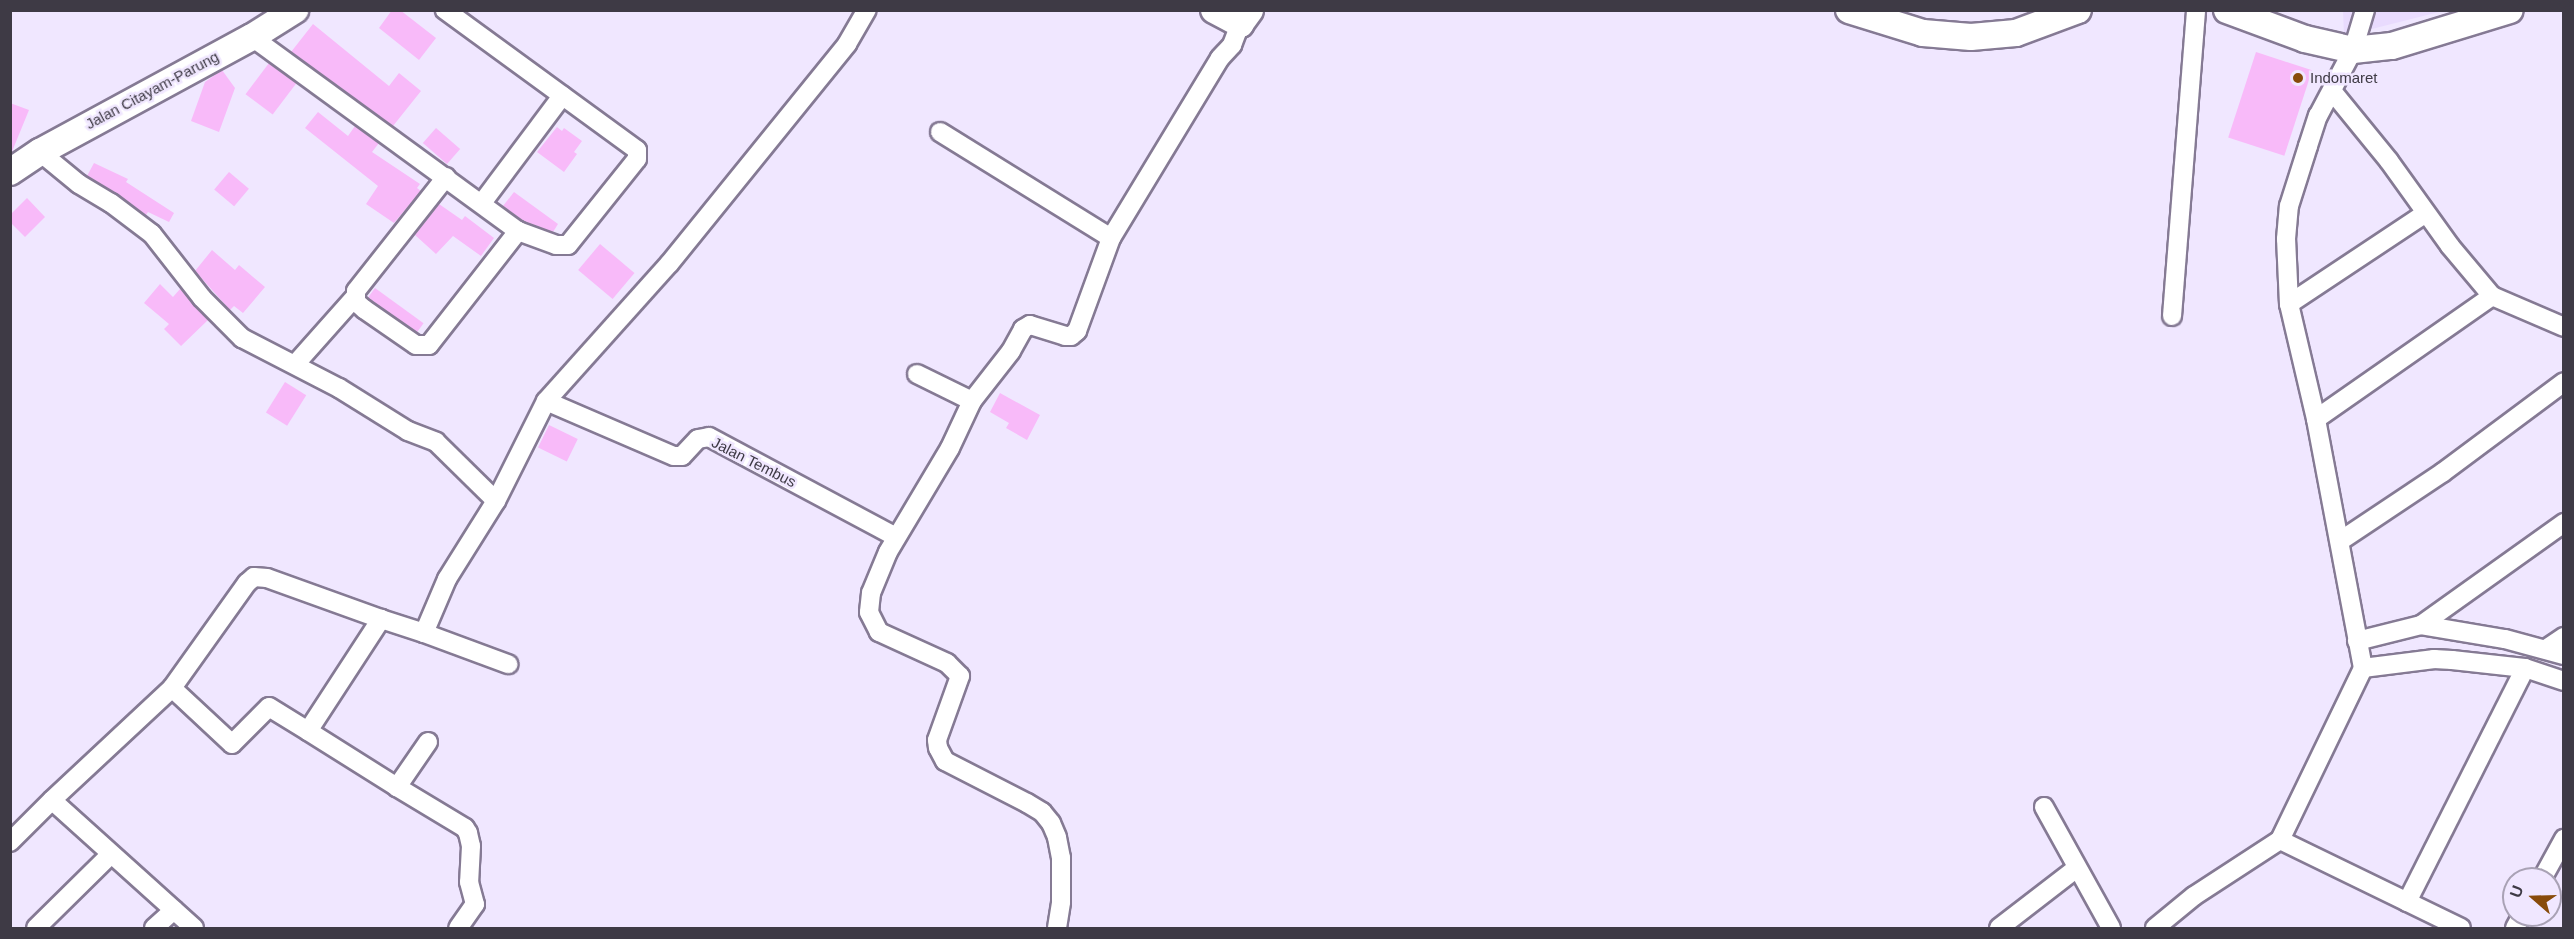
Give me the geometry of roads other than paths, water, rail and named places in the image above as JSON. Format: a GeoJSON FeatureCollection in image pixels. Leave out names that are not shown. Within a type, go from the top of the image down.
{"type":"FeatureCollection","features":[{"type":"Feature","properties":{"kind":"main road","name":"Jalan Citayam-Parung"},"geometry":{"type":"LineString","coordinates":[[10,172],[40,152],[252,37],[295,10]]}},
{"type":"Feature","properties":{"kind":"main road"},"geometry":{"type":"LineString","coordinates":[[1214,10],[1245,17]]}},
{"type":"Feature","properties":{"kind":"main road"},"geometry":{"type":"LineString","coordinates":[[1849,10],[1923,33],[1950,37],[1992,37],[2016,33],[2066,13]]}},
{"type":"Feature","properties":{"kind":"main road"},"geometry":{"type":"LineString","coordinates":[[2228,10],[2305,39],[2353,50],[2392,46],[2510,10]]}},
{"type":"Feature","properties":{"kind":"street"},"geometry":{"type":"LineString","coordinates":[[252,37],[518,231],[556,245],[568,245],[637,159],[637,150],[446,10]]}},
{"type":"Feature","properties":{"kind":"street"},"geometry":{"type":"LineString","coordinates":[[423,633],[447,579],[496,501],[546,401],[669,264],[847,44],[867,10]]}},
{"type":"Feature","properties":{"kind":"street"},"geometry":{"type":"LineString","coordinates":[[2172,316],[2196,10]]}},
{"type":"Feature","properties":{"kind":"street"},"geometry":{"type":"LineString","coordinates":[[2155,928],[2194,896],[2280,840],[2363,668],[2356,641],[2340,541],[2316,419],[2289,303],[2286,240],[2289,206],[2318,116],[2353,50],[2365,10]]}},
{"type":"Feature","properties":{"kind":"street"},"geometry":{"type":"LineString","coordinates":[[1057,928],[1061,858],[1051,823],[1042,812],[1027,803],[945,761],[938,748],[938,740],[960,676],[947,663],[886,637],[871,620],[871,593],[896,537],[950,448],[972,401],[1011,351],[1026,326],[1034,325],[1065,336],[1071,336],[1077,331],[1111,238],[1220,58],[1232,45],[1245,17]]}},
{"type":"Feature","properties":{"kind":"street"},"geometry":{"type":"LineString","coordinates":[[2332,91],[2389,161],[2426,213],[2492,296],[2564,327]]}},
{"type":"Feature","properties":{"kind":"street"},"geometry":{"type":"LineString","coordinates":[[482,203],[562,96]]}},
{"type":"Feature","properties":{"kind":"street"},"geometry":{"type":"LineString","coordinates":[[940,132],[1111,238]]}},
{"type":"Feature","properties":{"kind":"street"},"geometry":{"type":"LineString","coordinates":[[40,152],[79,184],[111,203],[152,234],[202,298],[242,338],[339,388],[408,431],[436,442],[496,501]]}},
{"type":"Feature","properties":{"kind":"street"},"geometry":{"type":"LineString","coordinates":[[298,360],[354,297],[380,259],[446,177]]}},
{"type":"Feature","properties":{"kind":"street"},"geometry":{"type":"LineString","coordinates":[[2289,303],[2426,213]]}},
{"type":"Feature","properties":{"kind":"street"},"geometry":{"type":"LineString","coordinates":[[354,297],[364,309],[416,345],[429,345],[518,231]]}},
{"type":"Feature","properties":{"kind":"street"},"geometry":{"type":"LineString","coordinates":[[2316,419],[2492,296]]}},
{"type":"Feature","properties":{"kind":"street"},"geometry":{"type":"LineString","coordinates":[[917,374],[972,401]]}},
{"type":"Feature","properties":{"kind":"street"},"geometry":{"type":"LineString","coordinates":[[2340,541],[2442,474],[2564,382]]}},
{"type":"Feature","properties":{"kind":"street","name":"Jalan Tembus"},"geometry":{"type":"LineString","coordinates":[[546,401],[674,456],[682,456],[698,439],[709,437],[896,537]]}},
{"type":"Feature","properties":{"kind":"street"},"geometry":{"type":"LineString","coordinates":[[2356,641],[2421,625],[2564,523]]}},
{"type":"Feature","properties":{"kind":"street"},"geometry":{"type":"LineString","coordinates":[[10,842],[172,688],[247,583],[254,577],[267,578],[508,664]]}},
{"type":"Feature","properties":{"kind":"street"},"geometry":{"type":"LineString","coordinates":[[308,731],[381,619]]}},
{"type":"Feature","properties":{"kind":"street"},"geometry":{"type":"LineString","coordinates":[[2421,625],[2546,649],[2564,655]]}},
{"type":"Feature","properties":{"kind":"street"},"geometry":{"type":"LineString","coordinates":[[2546,649],[2564,637]]}},
{"type":"Feature","properties":{"kind":"street"},"geometry":{"type":"LineString","coordinates":[[2363,668],[2434,659],[2525,668],[2564,681]]}},
{"type":"Feature","properties":{"kind":"street"},"geometry":{"type":"LineString","coordinates":[[2407,902],[2525,668]]}},
{"type":"Feature","properties":{"kind":"street"},"geometry":{"type":"LineString","coordinates":[[172,688],[232,744],[268,707],[465,828],[471,846],[469,882],[475,904],[458,928]]}},
{"type":"Feature","properties":{"kind":"street"},"geometry":{"type":"LineString","coordinates":[[397,787],[428,741]]}},
{"type":"Feature","properties":{"kind":"street"},"geometry":{"type":"LineString","coordinates":[[52,800],[110,855],[194,928]]}},
{"type":"Feature","properties":{"kind":"street"},"geometry":{"type":"LineString","coordinates":[[2044,807],[2111,928]]}},
{"type":"Feature","properties":{"kind":"street"},"geometry":{"type":"LineString","coordinates":[[2549,867],[2564,839]]}},
{"type":"Feature","properties":{"kind":"street"},"geometry":{"type":"LineString","coordinates":[[2280,840],[2461,928]]}},
{"type":"Feature","properties":{"kind":"street"},"geometry":{"type":"LineString","coordinates":[[36,928],[110,855]]}},
{"type":"Feature","properties":{"kind":"street"},"geometry":{"type":"LineString","coordinates":[[1999,928],[2077,868]]}},
{"type":"Feature","properties":{"kind":"street"},"geometry":{"type":"LineString","coordinates":[[154,928],[174,909]]}},
{"type":"Feature","properties":{"kind":"place","name":"Indomaret"},"geometry":{"type":"Point","coordinates":[2298,78]}}]}
